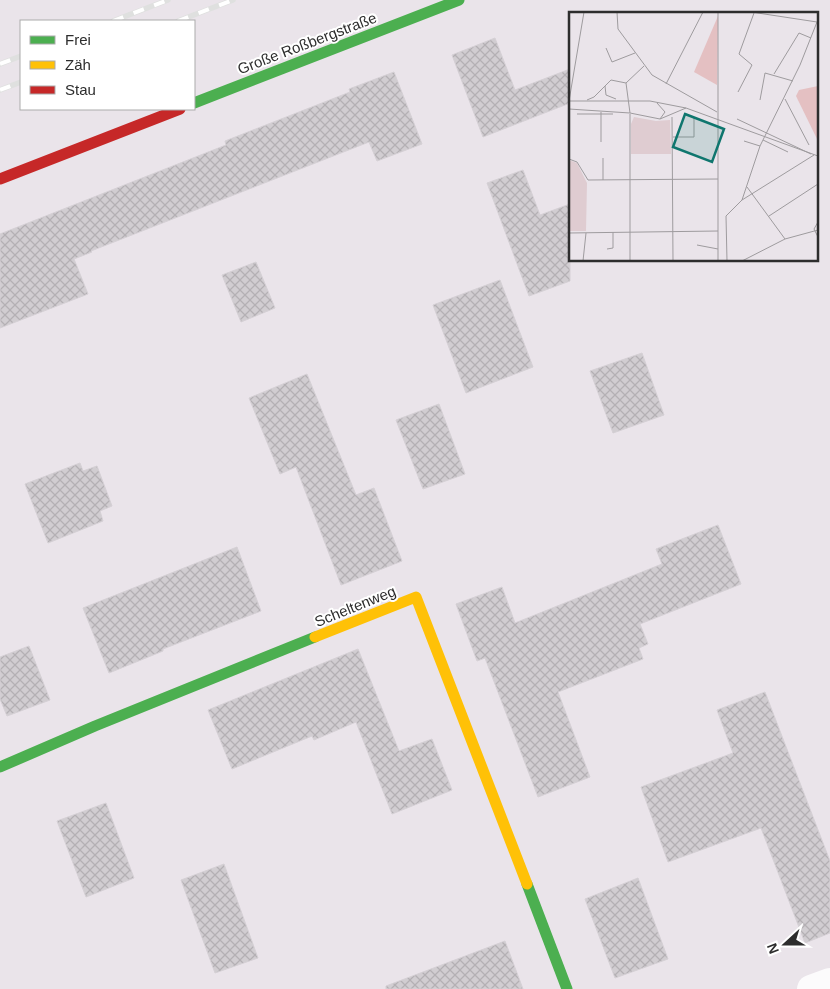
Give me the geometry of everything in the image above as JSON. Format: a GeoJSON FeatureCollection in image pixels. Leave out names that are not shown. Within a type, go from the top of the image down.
{"type":"FeatureCollection","features":[{"type":"Feature","properties":{"kind":"street","name":"Große Roßbergstraße"},"geometry":{"type":"LineString","coordinates":[[195,104],[459,0]]}},
{"type":"Feature","properties":{"kind":"street"},"geometry":{"type":"LineString","coordinates":[[0,179],[177,110]]}},
{"type":"Feature","properties":{"kind":"street","name":"Scheltenweg"},"geometry":{"type":"LineString","coordinates":[[0,767],[95,726],[416,597],[567,989]]}},
{"type":"Feature","properties":{"kind":"street"},"geometry":{"type":"LineString","coordinates":[[811,989],[830,982]]}},
{"type":"Feature","properties":{"kind":"building"},"geometry":{"type":"Polygon","coordinates":[[[495,38],[515,90],[569,69],[569,103],[483,137],[452,55],[495,38]]]}},
{"type":"Feature","properties":{"kind":"building"},"geometry":{"type":"Polygon","coordinates":[[[394,72],[422,144],[377,161],[369,142],[91,251],[74,259],[88,294],[0,328],[0,234],[226,145],[225,141],[350,92],[349,89],[394,72]]]}},
{"type":"Feature","properties":{"kind":"building"},"geometry":{"type":"Polygon","coordinates":[[[523,170],[540,215],[569,204],[570,281],[529,296],[487,183],[523,170]]]}},
{"type":"Feature","properties":{"kind":"building"},"geometry":{"type":"Polygon","coordinates":[[[256,262],[275,308],[241,322],[222,275],[256,262]]]}},
{"type":"Feature","properties":{"kind":"building"},"geometry":{"type":"Polygon","coordinates":[[[500,280],[533,367],[466,393],[433,305],[500,280]]]}},
{"type":"Feature","properties":{"kind":"building"},"geometry":{"type":"Polygon","coordinates":[[[642,353],[664,415],[613,433],[590,371],[642,353]]]}},
{"type":"Feature","properties":{"kind":"building"},"geometry":{"type":"Polygon","coordinates":[[[307,374],[356,495],[374,488],[402,561],[341,585],[296,467],[280,474],[249,398],[307,374]]]}},
{"type":"Feature","properties":{"kind":"building"},"geometry":{"type":"Polygon","coordinates":[[[439,404],[465,474],[423,489],[396,420],[439,404]]]}},
{"type":"Feature","properties":{"kind":"building"},"geometry":{"type":"Polygon","coordinates":[[[80,463],[83,471],[97,466],[112,506],[100,511],[103,521],[48,543],[25,484],[80,463]]]}},
{"type":"Feature","properties":{"kind":"building"},"geometry":{"type":"Polygon","coordinates":[[[718,525],[741,584],[640,624],[648,644],[639,648],[643,659],[558,692],[590,777],[538,797],[485,658],[477,661],[456,604],[502,587],[515,623],[662,564],[656,549],[718,525]]]}},
{"type":"Feature","properties":{"kind":"building"},"geometry":{"type":"Polygon","coordinates":[[[237,547],[261,611],[163,649],[163,651],[109,673],[83,608],[237,547]]]}},
{"type":"Feature","properties":{"kind":"building"},"geometry":{"type":"Polygon","coordinates":[[[29,646],[50,700],[7,716],[0,699],[0,657],[29,646]]]}},
{"type":"Feature","properties":{"kind":"building"},"geometry":{"type":"Polygon","coordinates":[[[358,649],[399,751],[432,739],[452,790],[392,814],[356,722],[314,740],[312,736],[232,769],[208,710],[358,649]]]}},
{"type":"Feature","properties":{"kind":"building"},"geometry":{"type":"Polygon","coordinates":[[[765,692],[830,861],[830,933],[805,943],[761,828],[668,862],[641,787],[733,753],[717,710],[765,692]]]}},
{"type":"Feature","properties":{"kind":"building"},"geometry":{"type":"Polygon","coordinates":[[[106,803],[134,878],[86,897],[57,821],[106,803]]]}},
{"type":"Feature","properties":{"kind":"building"},"geometry":{"type":"Polygon","coordinates":[[[224,864],[258,958],[215,973],[181,880],[224,864]]]}},
{"type":"Feature","properties":{"kind":"building"},"geometry":{"type":"Polygon","coordinates":[[[638,878],[668,959],[615,978],[585,899],[638,878]]]}},
{"type":"Feature","properties":{"kind":"building"},"geometry":{"type":"Polygon","coordinates":[[[505,941],[523,989],[386,989],[386,986],[505,941]]]}},
{"type":"Feature","properties":{"kind":"railway"},"geometry":{"type":"LineString","coordinates":[[116,20],[168,0]]}},
{"type":"Feature","properties":{"kind":"railway"},"geometry":{"type":"LineString","coordinates":[[181,20],[233,0]]}},
{"type":"Feature","properties":{"kind":"railway"},"geometry":{"type":"LineString","coordinates":[[0,64],[20,56]]}},
{"type":"Feature","properties":{"kind":"railway"},"geometry":{"type":"LineString","coordinates":[[0,90],[20,82]]}},
{"type":"Feature","properties":{"kind":"traffic: fast"},"geometry":{"type":"LineString","coordinates":[[195,103],[459,0]]}},
{"type":"Feature","properties":{"kind":"traffic: fast"},"geometry":{"type":"LineString","coordinates":[[0,767],[95,726],[315,637]]}},
{"type":"Feature","properties":{"kind":"traffic: fast"},"geometry":{"type":"LineString","coordinates":[[527,884],[567,989]]}},
{"type":"Feature","properties":{"kind":"traffic: slow"},"geometry":{"type":"LineString","coordinates":[[315,637],[416,597],[527,884]]}},
{"type":"Feature","properties":{"kind":"traffic: jam"},"geometry":{"type":"LineString","coordinates":[[0,179],[177,110]]}}]}
